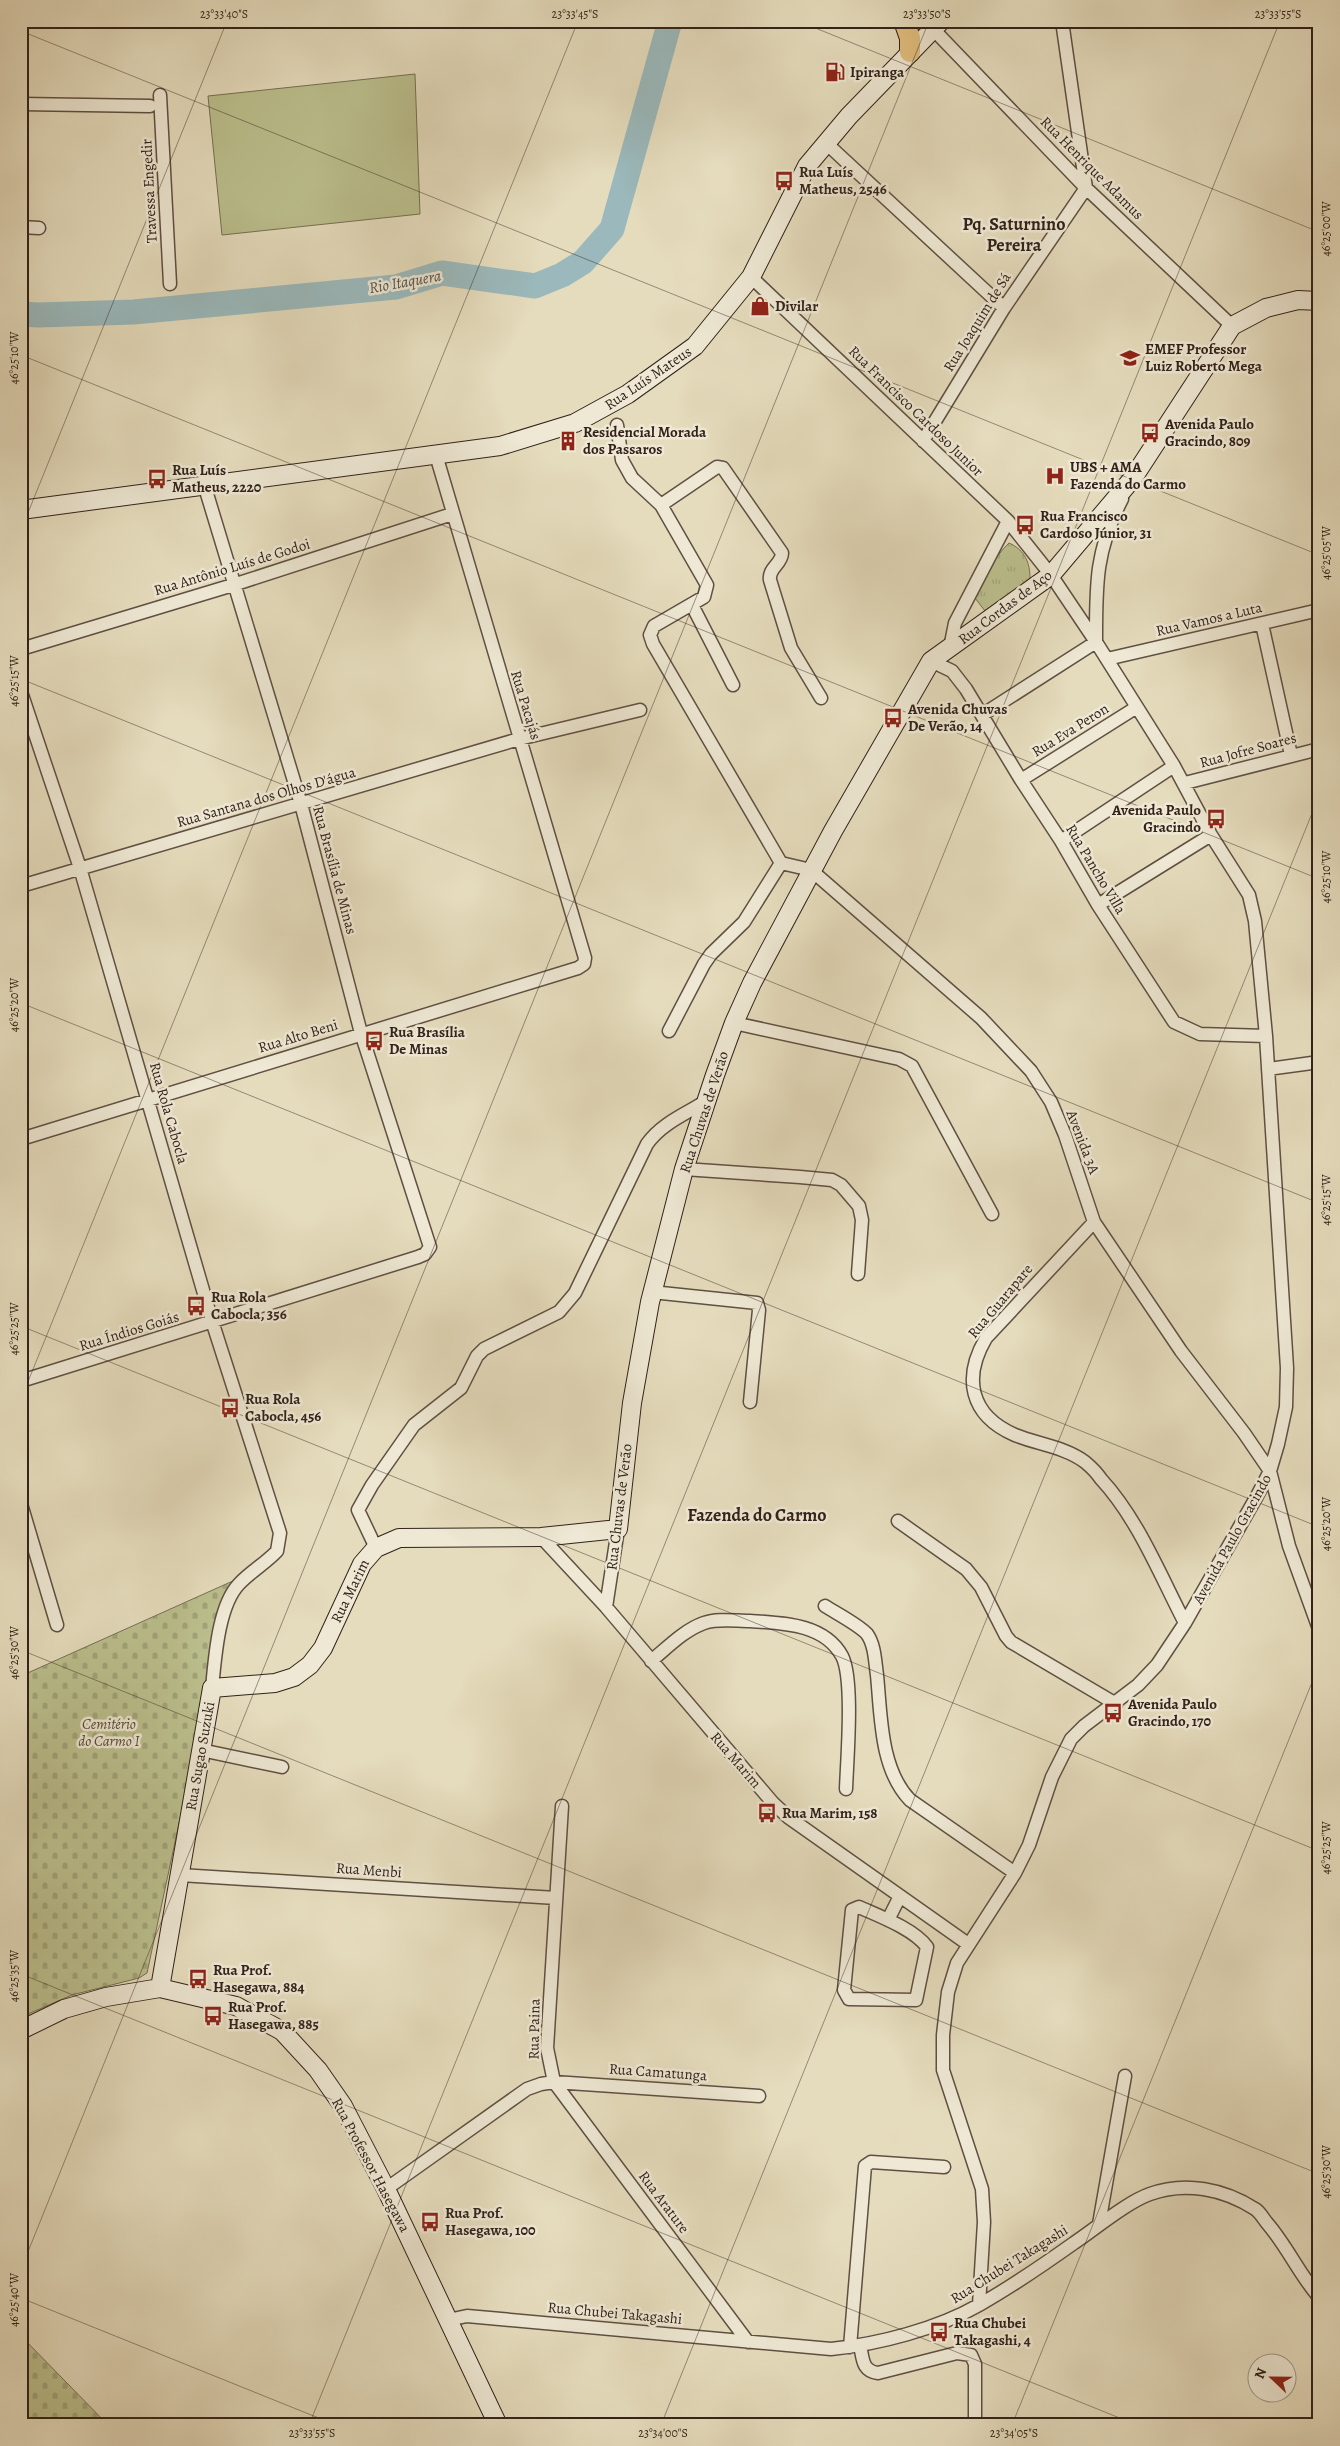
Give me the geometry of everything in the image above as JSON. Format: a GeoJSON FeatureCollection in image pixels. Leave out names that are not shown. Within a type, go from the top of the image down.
{"type":"FeatureCollection","features":[{"type":"Feature","properties":{"kind":"main road"},"geometry":{"type":"LineString","coordinates":[[904,21],[910,38],[910,52]]}},
{"type":"Feature","properties":{"kind":"street"},"geometry":{"type":"LineString","coordinates":[[1062,21],[1086,188]]}},
{"type":"Feature","properties":{"kind":"street","name":"Rua Luís Mateus"},"geometry":{"type":"LineString","coordinates":[[21,510],[204,484],[436,455],[524,440],[575,424],[600,411],[628,394],[695,346],[752,277],[807,166],[826,143],[937,25]]}},
{"type":"Feature","properties":{"kind":"street","name":"Rua Henrique Adamus"},"geometry":{"type":"LineString","coordinates":[[937,25],[1086,188],[1232,326]]}},
{"type":"Feature","properties":{"kind":"street","name":"Travessa Engedir"},"geometry":{"type":"LineString","coordinates":[[160,95],[170,284]]}},
{"type":"Feature","properties":{"kind":"street"},"geometry":{"type":"LineString","coordinates":[[21,104],[150,106]]}},
{"type":"Feature","properties":{"kind":"street"},"geometry":{"type":"LineString","coordinates":[[826,143],[1004,308]]}},
{"type":"Feature","properties":{"kind":"street","name":"Rua Joaquim de Sá"},"geometry":{"type":"LineString","coordinates":[[923,441],[1004,308],[1086,188]]}},
{"type":"Feature","properties":{"kind":"street"},"geometry":{"type":"LineString","coordinates":[[21,227],[39,228]]}},
{"type":"Feature","properties":{"kind":"street","name":"Rua Francisco Cardoso Junior"},"geometry":{"type":"LineString","coordinates":[[752,277],[1008,521],[1051,575]]}},
{"type":"Feature","properties":{"kind":"street"},"geometry":{"type":"LineString","coordinates":[[982,716],[1096,642],[1096,596],[1102,545],[1114,516],[1133,478],[1232,326],[1266,308],[1298,300],[1319,301]]}},
{"type":"Feature","properties":{"kind":"street"},"geometry":{"type":"LineString","coordinates":[[617,425],[622,460],[632,478],[660,506],[707,585],[704,597],[654,626],[650,636],[653,644],[780,863],[811,870]]}},
{"type":"Feature","properties":{"kind":"street","name":"Rua Pacajás"},"geometry":{"type":"LineString","coordinates":[[436,455],[585,958],[584,964]]}},
{"type":"Feature","properties":{"kind":"street"},"geometry":{"type":"LineString","coordinates":[[660,506],[717,467],[723,468],[782,552],[781,560],[771,572],[770,580],[791,648],[821,698]]}},
{"type":"Feature","properties":{"kind":"street","name":"Rua Cordas de Aço"},"geometry":{"type":"LineString","coordinates":[[931,661],[1051,575],[1133,478]]}},
{"type":"Feature","properties":{"kind":"street","name":"Rua Brasília de Minas"},"geometry":{"type":"LineString","coordinates":[[204,484],[300,804],[362,1033],[430,1243],[428,1250],[418,1257]]}},
{"type":"Feature","properties":{"kind":"street","name":"Rua Antônio Luís de Godoi"},"geometry":{"type":"LineString","coordinates":[[21,649],[233,585],[452,514]]}},
{"type":"Feature","properties":{"kind":"street"},"geometry":{"type":"LineString","coordinates":[[950,648],[955,622],[1008,521]]}},
{"type":"Feature","properties":{"kind":"street","name":"Avenida Paulo Gracindo"},"geometry":{"type":"LineString","coordinates":[[979,2305],[984,2222],[982,2189],[943,2070],[943,2035],[948,1992],[957,1963],[1015,1873],[1029,1845],[1061,1756],[1071,1739],[1084,1726],[1116,1704],[1138,1685],[1157,1665],[1185,1623],[1270,1471],[1286,1406],[1287,1368],[1266,1036],[1254,909],[1249,895],[1211,835],[1185,783],[1107,659],[1051,575]]}},
{"type":"Feature","properties":{"kind":"street"},"geometry":{"type":"LineString","coordinates":[[692,605],[733,685]]}},
{"type":"Feature","properties":{"kind":"street","name":"Rua Vamos a Luta"},"geometry":{"type":"LineString","coordinates":[[1107,659],[1319,610]]}},
{"type":"Feature","properties":{"kind":"street"},"geometry":{"type":"LineString","coordinates":[[1262,624],[1291,755]]}},
{"type":"Feature","properties":{"kind":"street","name":"Rua Pancho Villa"},"geometry":{"type":"LineString","coordinates":[[931,661],[952,671],[1061,841],[1098,906],[1174,1022],[1200,1034],[1266,1036]]}},
{"type":"Feature","properties":{"kind":"street","name":"Rua Chuvas de Verão"},"geometry":{"type":"LineString","coordinates":[[606,1607],[618,1529],[632,1404],[652,1292],[684,1168],[706,1102],[734,1023],[752,983],[811,870],[931,661]]}},
{"type":"Feature","properties":{"kind":"street","name":"Rua Rola Cabocla"},"geometry":{"type":"LineString","coordinates":[[21,692],[80,868],[149,1099],[212,1321],[280,1533],[280,1545]]}},
{"type":"Feature","properties":{"kind":"street","name":"Rua Eva Peron"},"geometry":{"type":"LineString","coordinates":[[1021,780],[1137,707]]}},
{"type":"Feature","properties":{"kind":"street","name":"Rua Santana dos Olhos D'água"},"geometry":{"type":"LineString","coordinates":[[21,886],[519,739],[640,710]]}},
{"type":"Feature","properties":{"kind":"street","name":"Rua Jofre Soares"},"geometry":{"type":"LineString","coordinates":[[1185,783],[1319,749]]}},
{"type":"Feature","properties":{"kind":"street"},"geometry":{"type":"LineString","coordinates":[[1061,841],[1174,766]]}},
{"type":"Feature","properties":{"kind":"street"},"geometry":{"type":"LineString","coordinates":[[1098,906],[1211,835]]}},
{"type":"Feature","properties":{"kind":"street"},"geometry":{"type":"LineString","coordinates":[[669,1031],[704,964],[711,954],[744,922],[780,863]]}},
{"type":"Feature","properties":{"kind":"street","name":"Avenida 3A"},"geometry":{"type":"LineString","coordinates":[[811,870],[981,1018],[1031,1071],[1050,1102],[1065,1135],[1094,1222],[1181,1351],[1244,1433],[1270,1471]]}},
{"type":"Feature","properties":{"kind":"street","name":"Rua Alto Beni"},"geometry":{"type":"LineString","coordinates":[[21,1139],[578,968],[584,964]]}},
{"type":"Feature","properties":{"kind":"street"},"geometry":{"type":"LineString","coordinates":[[734,1023],[899,1059],[912,1066],[992,1214]]}},
{"type":"Feature","properties":{"kind":"street"},"geometry":{"type":"LineString","coordinates":[[1268,1069],[1319,1062]]}},
{"type":"Feature","properties":{"kind":"street"},"geometry":{"type":"LineString","coordinates":[[376,1548],[358,1510],[372,1485],[414,1425],[461,1388],[470,1366],[484,1349],[515,1336],[566,1306],[575,1293],[647,1144],[654,1134],[665,1125],[706,1102]]}},
{"type":"Feature","properties":{"kind":"street"},"geometry":{"type":"LineString","coordinates":[[684,1168],[832,1180],[841,1185],[859,1206],[862,1220],[858,1274]]}},
{"type":"Feature","properties":{"kind":"street","name":"Rua Guarapare"},"geometry":{"type":"LineString","coordinates":[[1094,1222],[986,1338],[977,1354],[973,1369],[972,1382],[976,1401],[999,1426],[1012,1434],[1070,1454],[1085,1462],[1101,1478],[1120,1501],[1185,1623]]}},
{"type":"Feature","properties":{"kind":"street","name":"Rua Índios Goiás"},"geometry":{"type":"LineString","coordinates":[[21,1381],[418,1257]]}},
{"type":"Feature","properties":{"kind":"street"},"geometry":{"type":"LineString","coordinates":[[652,1292],[757,1303],[759,1310],[750,1402]]}},
{"type":"Feature","properties":{"kind":"street"},"geometry":{"type":"LineString","coordinates":[[1270,1471],[1289,1546],[1319,1629]]}},
{"type":"Feature","properties":{"kind":"street"},"geometry":{"type":"LineString","coordinates":[[21,1504],[57,1625]]}},
{"type":"Feature","properties":{"kind":"street"},"geometry":{"type":"LineString","coordinates":[[898,1521],[966,1569],[981,1587],[1006,1636],[1011,1642],[1116,1704]]}},
{"type":"Feature","properties":{"kind":"street","name":"Rua Marim"},"geometry":{"type":"LineString","coordinates":[[212,1688],[275,1683],[294,1677],[310,1665],[323,1648],[362,1564],[376,1548],[398,1538],[541,1537],[618,1529]]}},
{"type":"Feature","properties":{"kind":"street","name":"Rua Marim"},"geometry":{"type":"LineString","coordinates":[[541,1537],[606,1607],[772,1802],[788,1817],[968,1944]]}},
{"type":"Feature","properties":{"kind":"street","name":"Rua Sugao Suzuki"},"geometry":{"type":"LineString","coordinates":[[160,1988],[212,1688],[216,1652],[225,1610],[240,1582],[272,1556],[280,1545]]}},
{"type":"Feature","properties":{"kind":"street"},"geometry":{"type":"LineString","coordinates":[[825,1606],[866,1633],[870,1641],[875,1657],[886,1752],[902,1791],[910,1800],[1015,1873]]}},
{"type":"Feature","properties":{"kind":"street"},"geometry":{"type":"LineString","coordinates":[[651,1661],[688,1632],[704,1623],[723,1620],[792,1623],[815,1632],[832,1644],[842,1656],[848,1698],[846,1790]]}},
{"type":"Feature","properties":{"kind":"street"},"geometry":{"type":"LineString","coordinates":[[201,1750],[282,1767]]}},
{"type":"Feature","properties":{"kind":"street","name":"Rua Paina"},"geometry":{"type":"LineString","coordinates":[[554,2082],[547,2048],[562,1806]]}},
{"type":"Feature","properties":{"kind":"street","name":"Rua Menbi"},"geometry":{"type":"LineString","coordinates":[[180,1875],[556,1898]]}},
{"type":"Feature","properties":{"kind":"street"},"geometry":{"type":"LineString","coordinates":[[888,1920],[900,1896]]}},
{"type":"Feature","properties":{"kind":"street"},"geometry":{"type":"LineString","coordinates":[[859,1908],[888,1920],[923,1942],[927,1947],[918,1998],[914,2001],[849,1999],[844,1990],[852,1910],[859,1908]]}},
{"type":"Feature","properties":{"kind":"street","name":"Rua Professor Hasegawa"},"geometry":{"type":"LineString","coordinates":[[21,2030],[64,2009],[106,1997],[160,1988],[236,2006],[282,2030],[318,2070],[343,2106],[386,2189],[498,2425]]}},
{"type":"Feature","properties":{"kind":"street"},"geometry":{"type":"LineString","coordinates":[[1100,2224],[1125,2076]]}},
{"type":"Feature","properties":{"kind":"street"},"geometry":{"type":"LineString","coordinates":[[386,2189],[527,2089],[554,2082]]}},
{"type":"Feature","properties":{"kind":"street","name":"Rua Camatunga"},"geometry":{"type":"LineString","coordinates":[[554,2082],[759,2096]]}},
{"type":"Feature","properties":{"kind":"street","name":"Rua Arature"},"geometry":{"type":"LineString","coordinates":[[554,2082],[748,2342]]}},
{"type":"Feature","properties":{"kind":"street"},"geometry":{"type":"LineString","coordinates":[[944,2167],[871,2162],[865,2166],[855,2346],[864,2366],[872,2373],[878,2374],[957,2353],[971,2355],[975,2364],[975,2425]]}},
{"type":"Feature","properties":{"kind":"street","name":"Rua Chubei Takagashi"},"geometry":{"type":"LineString","coordinates":[[448,2320],[467,2316],[748,2342],[831,2348],[855,2346],[955,2317],[979,2305],[1100,2224],[1150,2194],[1182,2188],[1213,2189],[1232,2196],[1256,2210],[1282,2240],[1311,2288],[1319,2297]]}},
{"type":"Feature","properties":{"kind":"green space"},"geometry":{"type":"Polygon","coordinates":[[[415,74],[420,214],[222,235],[208,96],[415,74]]]}},
{"type":"Feature","properties":{"kind":"green space"},"geometry":{"type":"Polygon","coordinates":[[[1009,543],[1019,549],[1026,558],[1030,578],[1013,594],[985,611],[975,598],[994,562],[1009,543]]]}},
{"type":"Feature","properties":{"kind":"green space","name":"Cemitério do Carmo I"},"geometry":{"type":"Polygon","coordinates":[[[235,1580],[226,1591],[222,1603],[190,1772],[147,1973],[139,1978],[72,1995],[21,2017],[21,1676],[235,1580]]]}},
{"type":"Feature","properties":{"kind":"green space"},"geometry":{"type":"Polygon","coordinates":[[[21,2336],[108,2425],[21,2425],[21,2336]]]}},
{"type":"Feature","properties":{"kind":"waterway","name":"Rio Itaquera"},"geometry":{"type":"LineString","coordinates":[[21,314],[134,312],[396,287],[442,273],[535,286],[562,275],[583,262],[612,229],[670,21]]}},
{"type":"Feature","properties":{"kind":"place","name":"Ipiranga"},"geometry":{"type":"Point","coordinates":[835,72]}},
{"type":"Feature","properties":{"kind":"place","name":"Rua Luís Matheus, 2546"},"geometry":{"type":"Point","coordinates":[784,181]}},
{"type":"Feature","properties":{"kind":"place","name":"Divilar"},"geometry":{"type":"Point","coordinates":[760,306]}},
{"type":"Feature","properties":{"kind":"place","name":"EMEF Professor Luiz Roberto Mega"},"geometry":{"type":"Point","coordinates":[1130,358]}},
{"type":"Feature","properties":{"kind":"place","name":"Avenida Paulo Gracindo, 809"},"geometry":{"type":"Point","coordinates":[1150,433]}},
{"type":"Feature","properties":{"kind":"place","name":"Residencial Morada dos Passaros"},"geometry":{"type":"Point","coordinates":[568,441]}},
{"type":"Feature","properties":{"kind":"place","name":"UBS + AMA Fazenda do Carmo"},"geometry":{"type":"Point","coordinates":[1055,476]}},
{"type":"Feature","properties":{"kind":"place","name":"Rua Luís Matheus, 2220"},"geometry":{"type":"Point","coordinates":[157,479]}},
{"type":"Feature","properties":{"kind":"place","name":"Rua Francisco Cardoso Júnior, 31"},"geometry":{"type":"Point","coordinates":[1025,525]}},
{"type":"Feature","properties":{"kind":"place","name":"Avenida Chuvas De Verão, 14"},"geometry":{"type":"Point","coordinates":[893,718]}},
{"type":"Feature","properties":{"kind":"place","name":"Avenida Paulo Gracindo"},"geometry":{"type":"Point","coordinates":[1216,819]}},
{"type":"Feature","properties":{"kind":"place","name":"Rua Brasília De Minas"},"geometry":{"type":"Point","coordinates":[374,1041]}},
{"type":"Feature","properties":{"kind":"place","name":"Rua Rola Cabocla, 356"},"geometry":{"type":"Point","coordinates":[196,1306]}},
{"type":"Feature","properties":{"kind":"place","name":"Rua Rola Cabocla, 456"},"geometry":{"type":"Point","coordinates":[230,1408]}},
{"type":"Feature","properties":{"kind":"place","name":"Avenida Paulo Gracindo, 170"},"geometry":{"type":"Point","coordinates":[1113,1713]}},
{"type":"Feature","properties":{"kind":"place","name":"Rua Marim, 158"},"geometry":{"type":"Point","coordinates":[767,1813]}},
{"type":"Feature","properties":{"kind":"place","name":"Rua Prof. Hasegawa, 884"},"geometry":{"type":"Point","coordinates":[198,1979]}},
{"type":"Feature","properties":{"kind":"place","name":"Rua Prof. Hasegawa, 885"},"geometry":{"type":"Point","coordinates":[213,2016]}},
{"type":"Feature","properties":{"kind":"place","name":"Rua Prof. Hasegawa, 100"},"geometry":{"type":"Point","coordinates":[430,2222]}},
{"type":"Feature","properties":{"kind":"place","name":"Rua Chubei Takagashi, 4"},"geometry":{"type":"Point","coordinates":[939,2332]}},
{"type":"Feature","properties":{"kind":"district","name":"Pq. Saturnino Pereira"},"geometry":{"type":"Point","coordinates":[1014,234]}},
{"type":"Feature","properties":{"kind":"district","name":"Fazenda do Carmo"},"geometry":{"type":"Point","coordinates":[757,1515]}}]}
